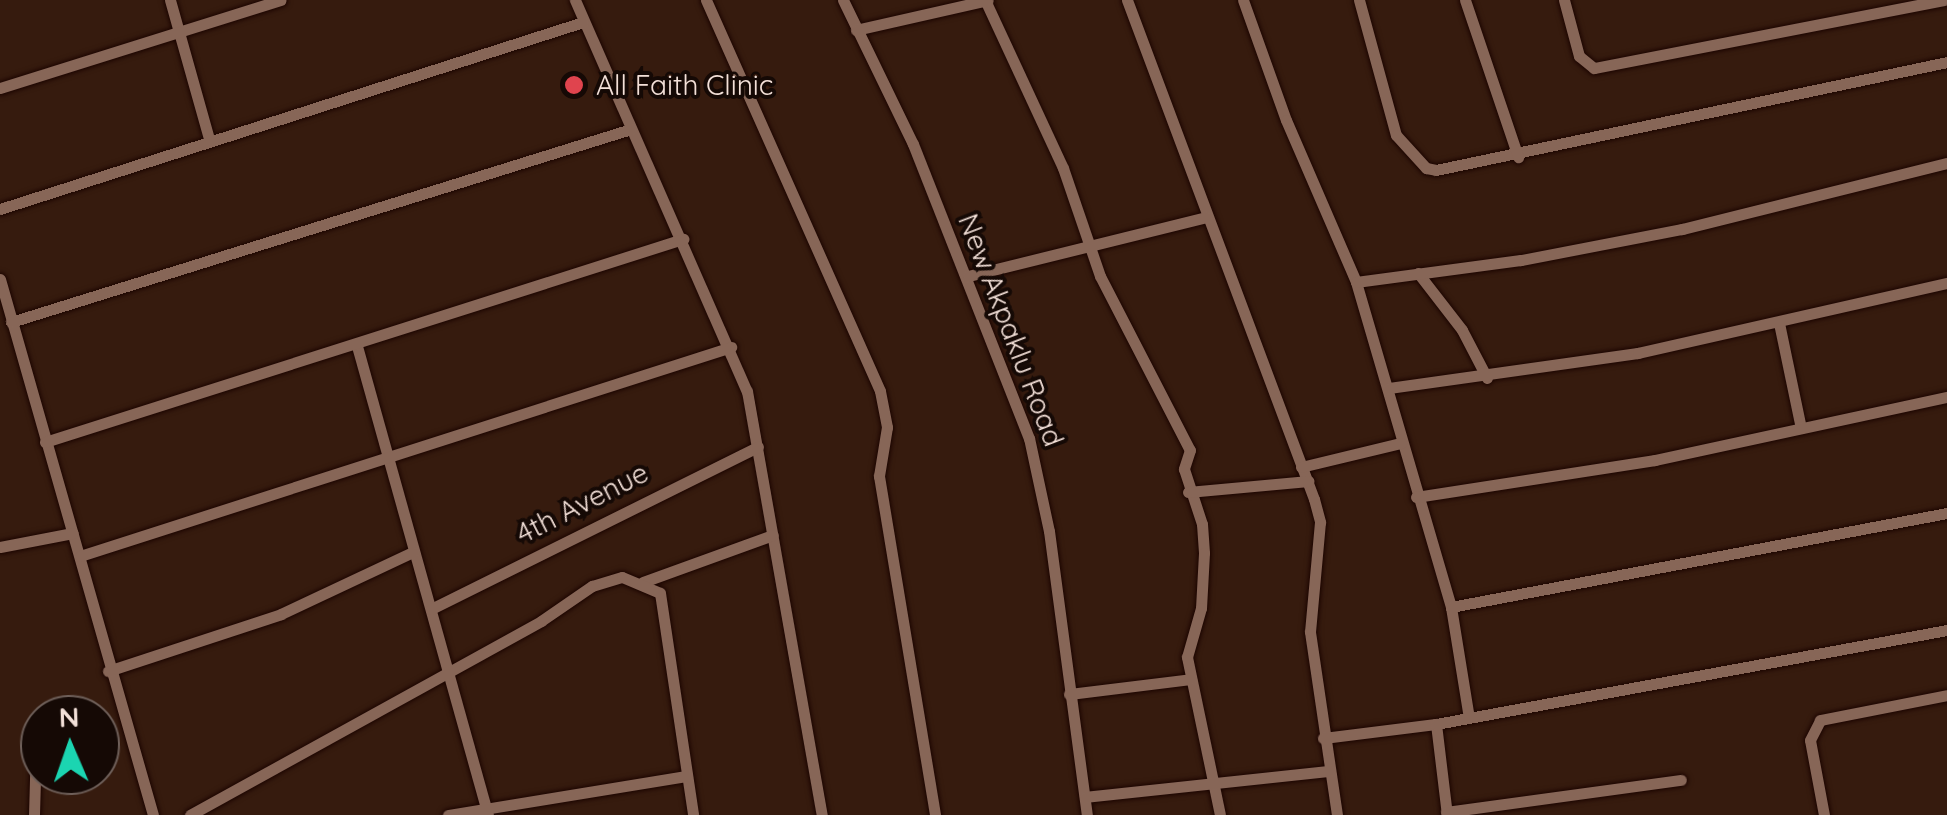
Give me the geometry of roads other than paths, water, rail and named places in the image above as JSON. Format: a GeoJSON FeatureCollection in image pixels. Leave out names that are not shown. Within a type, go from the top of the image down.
{"type":"FeatureCollection","features":[{"type":"Feature","properties":{"kind":"street"},"geometry":{"type":"LineString","coordinates":[[170,0],[209,140]]}},
{"type":"Feature","properties":{"kind":"street"},"geometry":{"type":"LineString","coordinates":[[0,88],[281,0]]}},
{"type":"Feature","properties":{"kind":"street"},"geometry":{"type":"LineString","coordinates":[[575,0],[730,347],[758,447],[822,815]]}},
{"type":"Feature","properties":{"kind":"street"},"geometry":{"type":"LineString","coordinates":[[706,0],[880,390],[886,427],[879,476],[935,815]]}},
{"type":"Feature","properties":{"kind":"street","name":"New Akpaklu Road"},"geometry":{"type":"LineString","coordinates":[[843,0],[897,108],[968,276],[1034,457],[1087,815]]}},
{"type":"Feature","properties":{"kind":"street"},"geometry":{"type":"LineString","coordinates":[[856,30],[986,0],[1043,122],[1090,243],[1190,450],[1184,469],[1188,492],[1202,524],[1204,553],[1202,608],[1191,624],[1187,657],[1220,815]]}},
{"type":"Feature","properties":{"kind":"street"},"geometry":{"type":"LineString","coordinates":[[1127,0],[1320,522],[1310,632],[1337,815]]}},
{"type":"Feature","properties":{"kind":"street"},"geometry":{"type":"LineString","coordinates":[[1242,0],[1286,120],[1356,282],[1389,388],[1416,497],[1452,607],[1469,718]]}},
{"type":"Feature","properties":{"kind":"street"},"geometry":{"type":"LineString","coordinates":[[1359,0],[1396,135],[1408,150],[1436,170],[1518,157],[1947,62]]}},
{"type":"Feature","properties":{"kind":"street"},"geometry":{"type":"LineString","coordinates":[[1465,0],[1518,157]]}},
{"type":"Feature","properties":{"kind":"street"},"geometry":{"type":"LineString","coordinates":[[1564,0],[1579,56],[1594,68],[1943,0]]}},
{"type":"Feature","properties":{"kind":"street"},"geometry":{"type":"LineString","coordinates":[[0,209],[583,22]]}},
{"type":"Feature","properties":{"kind":"street"},"geometry":{"type":"LineString","coordinates":[[12,322],[631,129]]}},
{"type":"Feature","properties":{"kind":"street"},"geometry":{"type":"LineString","coordinates":[[1356,282],[1682,230],[1947,163]]}},
{"type":"Feature","properties":{"kind":"street"},"geometry":{"type":"LineString","coordinates":[[968,276],[1206,217]]}},
{"type":"Feature","properties":{"kind":"street"},"geometry":{"type":"LineString","coordinates":[[45,442],[683,240]]}},
{"type":"Feature","properties":{"kind":"street"},"geometry":{"type":"LineString","coordinates":[[1418,273],[1462,330],[1487,378]]}},
{"type":"Feature","properties":{"kind":"street"},"geometry":{"type":"LineString","coordinates":[[0,279],[80,556],[108,671],[153,815]]}},
{"type":"Feature","properties":{"kind":"street"},"geometry":{"type":"LineString","coordinates":[[1389,388],[1487,378],[1779,323],[1947,283]]}},
{"type":"Feature","properties":{"kind":"street"},"geometry":{"type":"LineString","coordinates":[[1779,323],[1801,428]]}},
{"type":"Feature","properties":{"kind":"street"},"geometry":{"type":"LineString","coordinates":[[357,346],[413,552],[452,672],[487,811]]}},
{"type":"Feature","properties":{"kind":"street"},"geometry":{"type":"LineString","coordinates":[[80,556],[390,461],[730,347]]}},
{"type":"Feature","properties":{"kind":"street"},"geometry":{"type":"LineString","coordinates":[[1416,497],[1655,460],[1947,397]]}},
{"type":"Feature","properties":{"kind":"street"},"geometry":{"type":"LineString","coordinates":[[1301,468],[1402,442]]}},
{"type":"Feature","properties":{"kind":"street","name":"4th Avenue"},"geometry":{"type":"LineString","coordinates":[[431,609],[758,447]]}},
{"type":"Feature","properties":{"kind":"street"},"geometry":{"type":"LineString","coordinates":[[1188,492],[1308,481]]}},
{"type":"Feature","properties":{"kind":"street"},"geometry":{"type":"LineString","coordinates":[[1452,607],[1947,513]]}},
{"type":"Feature","properties":{"kind":"street"},"geometry":{"type":"LineString","coordinates":[[0,547],[73,532]]}},
{"type":"Feature","properties":{"kind":"street"},"geometry":{"type":"LineString","coordinates":[[643,582],[773,535]]}},
{"type":"Feature","properties":{"kind":"street"},"geometry":{"type":"LineString","coordinates":[[108,671],[281,614],[413,552]]}},
{"type":"Feature","properties":{"kind":"street"},"geometry":{"type":"LineString","coordinates":[[190,815],[452,672],[592,586],[622,577],[643,582],[660,593],[692,815]]}},
{"type":"Feature","properties":{"kind":"street"},"geometry":{"type":"LineString","coordinates":[[1323,738],[1436,724],[1947,630]]}},
{"type":"Feature","properties":{"kind":"street"},"geometry":{"type":"LineString","coordinates":[[1069,694],[1191,679]]}},
{"type":"Feature","properties":{"kind":"street"},"geometry":{"type":"LineString","coordinates":[[1824,815],[1810,740],[1820,720],[1947,695]]}},
{"type":"Feature","properties":{"kind":"street"},"geometry":{"type":"LineString","coordinates":[[1436,724],[1446,814],[1681,780]]}},
{"type":"Feature","properties":{"kind":"street"},"geometry":{"type":"LineString","coordinates":[[1085,797],[1330,771]]}},
{"type":"Feature","properties":{"kind":"street"},"geometry":{"type":"LineString","coordinates":[[448,815],[687,776]]}},
{"type":"Feature","properties":{"kind":"place","name":"All Faith Clinic"},"geometry":{"type":"Point","coordinates":[574,85]}}]}
